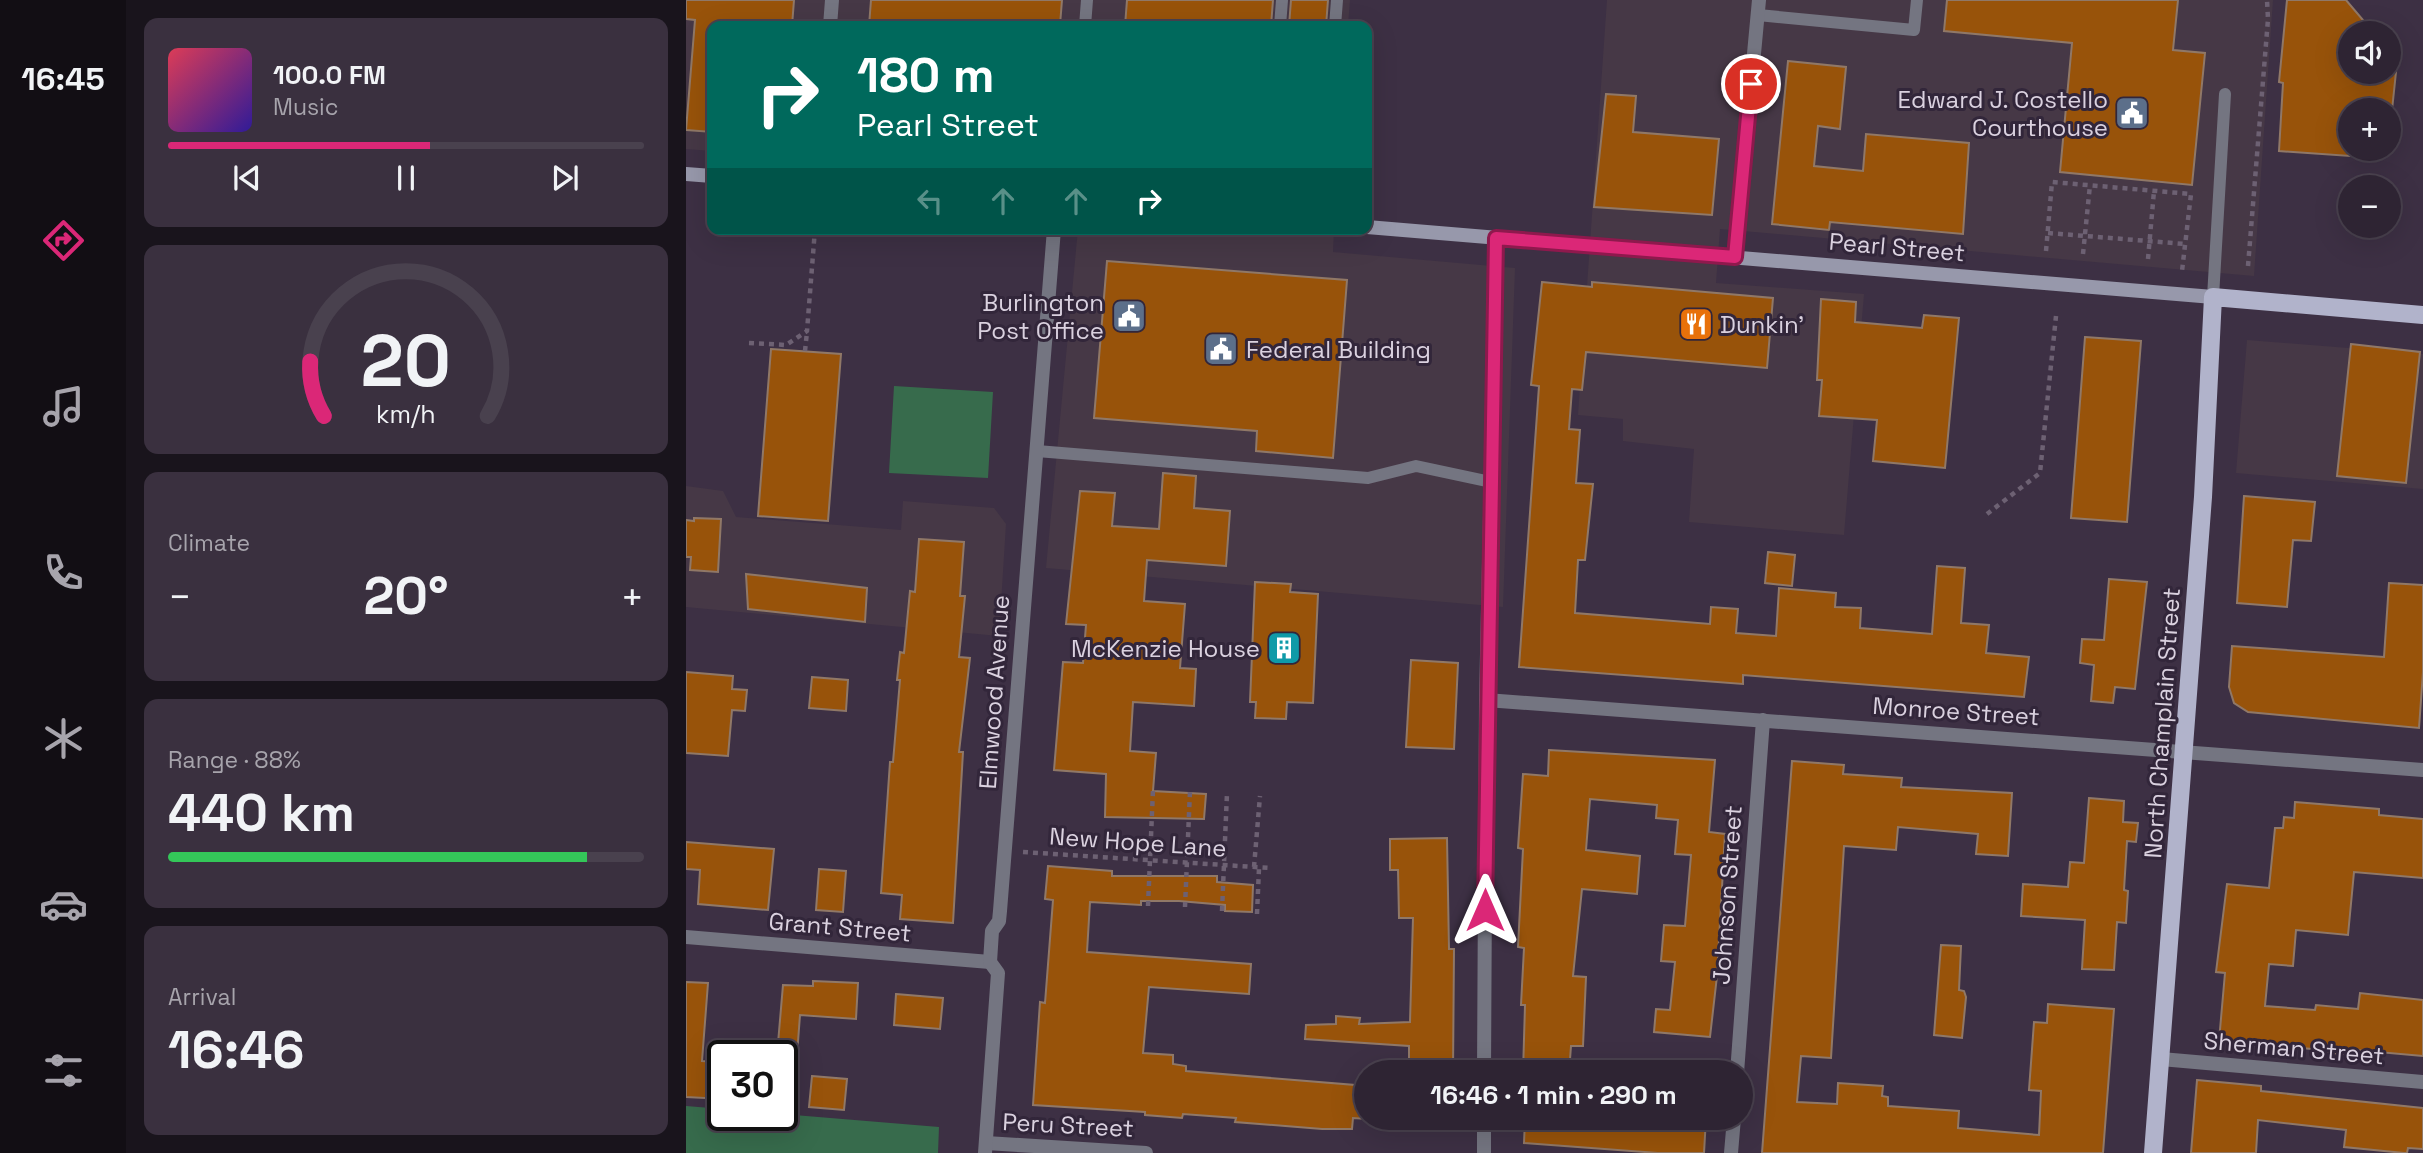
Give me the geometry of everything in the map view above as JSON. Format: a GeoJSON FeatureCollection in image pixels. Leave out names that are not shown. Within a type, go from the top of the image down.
{"type":"FeatureCollection","features":[{"type":"Feature","properties":{"kind":"main road"},"geometry":{"type":"LineString","coordinates":[[686,174],[707,176]]}},
{"type":"Feature","properties":{"kind":"main road","name":"Pearl Street"},"geometry":{"type":"LineString","coordinates":[[1372,228],[2423,315]]}},
{"type":"Feature","properties":{"kind":"main road","name":"North Champlain Street"},"geometry":{"type":"LineString","coordinates":[[2153,1153],[2207,432],[2213,297]]}},
{"type":"Feature","properties":{"kind":"street"},"geometry":{"type":"LineString","coordinates":[[830,21],[832,0]]}},
{"type":"Feature","properties":{"kind":"street"},"geometry":{"type":"LineString","coordinates":[[1735,257],[1759,8]]}},
{"type":"Feature","properties":{"kind":"street","name":"Elmwood Avenue"},"geometry":{"type":"LineString","coordinates":[[986,1148],[998,973],[990,962],[992,931],[999,921],[1054,235]]}},
{"type":"Feature","properties":{"kind":"street"},"geometry":{"type":"LineString","coordinates":[[1484,1060],[1486,700],[1496,238]]}},
{"type":"Feature","properties":{"kind":"street","name":"Monroe Street"},"geometry":{"type":"LineString","coordinates":[[1486,700],[2423,770]]}},
{"type":"Feature","properties":{"kind":"street","name":"Johnson Street"},"geometry":{"type":"LineString","coordinates":[[1738,1060],[1763,720]]}},
{"type":"Feature","properties":{"kind":"street","name":"Grant Street"},"geometry":{"type":"LineString","coordinates":[[686,937],[990,962]]}},
{"type":"Feature","properties":{"kind":"street","name":"Sherman Street"},"geometry":{"type":"LineString","coordinates":[[2161,1059],[2423,1082]]}},
{"type":"Feature","properties":{"kind":"street"},"geometry":{"type":"LineString","coordinates":[[1484,1130],[1484,1153]]}},
{"type":"Feature","properties":{"kind":"street"},"geometry":{"type":"LineString","coordinates":[[1731,1153],[1733,1130]]}},
{"type":"Feature","properties":{"kind":"street","name":"Peru Street"},"geometry":{"type":"LineString","coordinates":[[986,1148],[1146,1153]]}},
{"type":"Feature","properties":{"kind":"lane"},"geometry":{"type":"LineString","coordinates":[[1085,21],[1087,0]]}},
{"type":"Feature","properties":{"kind":"lane"},"geometry":{"type":"LineString","coordinates":[[1280,21],[1282,0]]}},
{"type":"Feature","properties":{"kind":"lane"},"geometry":{"type":"LineString","coordinates":[[1335,21],[1337,0]]}},
{"type":"Feature","properties":{"kind":"lane"},"geometry":{"type":"LineString","coordinates":[[1759,8],[1914,30],[1917,0]]}},
{"type":"Feature","properties":{"kind":"lane"},"geometry":{"type":"LineString","coordinates":[[2213,297],[2225,94]]}},
{"type":"Feature","properties":{"kind":"lane"},"geometry":{"type":"LineString","coordinates":[[1037,451],[1368,478],[1416,466],[1491,482]]}},
{"type":"Feature","properties":{"kind":"path"},"geometry":{"type":"LineString","coordinates":[[2248,266],[2268,19],[2267,0]]}},
{"type":"Feature","properties":{"kind":"path"},"geometry":{"type":"LineString","coordinates":[[2046,251],[2052,183],[2191,194],[2182,271]]}},
{"type":"Feature","properties":{"kind":"path"},"geometry":{"type":"LineString","coordinates":[[2083,254],[2090,185]]}},
{"type":"Feature","properties":{"kind":"path"},"geometry":{"type":"LineString","coordinates":[[2148,259],[2154,191]]}},
{"type":"Feature","properties":{"kind":"path"},"geometry":{"type":"LineString","coordinates":[[2048,233],[2185,244]]}},
{"type":"Feature","properties":{"kind":"path"},"geometry":{"type":"LineString","coordinates":[[805,351],[815,235]]}},
{"type":"Feature","properties":{"kind":"path"},"geometry":{"type":"LineString","coordinates":[[1987,514],[2040,473],[2056,316]]}},
{"type":"Feature","properties":{"kind":"path"},"geometry":{"type":"LineString","coordinates":[[749,343],[786,345],[807,331]]}},
{"type":"Feature","properties":{"kind":"path"},"geometry":{"type":"LineString","coordinates":[[1148,906],[1153,790]]}},
{"type":"Feature","properties":{"kind":"path"},"geometry":{"type":"LineString","coordinates":[[1185,907],[1190,791]]}},
{"type":"Feature","properties":{"kind":"path"},"geometry":{"type":"LineString","coordinates":[[1222,911],[1227,793]]}},
{"type":"Feature","properties":{"kind":"path"},"geometry":{"type":"LineString","coordinates":[[1257,914],[1256,867],[1261,796]]}},
{"type":"Feature","properties":{"kind":"path","name":"New Hope Lane"},"geometry":{"type":"LineString","coordinates":[[1005,851],[1270,868]]}},
{"type":"Feature","properties":{"kind":"shaded area"},"geometry":{"type":"Polygon","coordinates":[[[686,0],[1350,0],[1348,21],[707,21],[707,151],[686,149],[686,0]]]}},
{"type":"Feature","properties":{"kind":"shaded area"},"geometry":{"type":"Polygon","coordinates":[[[1607,0],[2273,0],[2254,276],[1720,229],[1716,283],[1864,294],[1844,535],[1689,522],[1694,449],[1623,441],[1623,419],[1578,415],[1607,0]]]}},
{"type":"Feature","properties":{"kind":"shaded area"},"geometry":{"type":"Polygon","coordinates":[[[1077,235],[1334,235],[1333,252],[1515,268],[1503,607],[1046,568],[1077,235]]]}},
{"type":"Feature","properties":{"kind":"shaded area"},"geometry":{"type":"Polygon","coordinates":[[[2247,340],[2423,354],[2423,489],[2236,473],[2247,340]]]}},
{"type":"Feature","properties":{"kind":"shaded area"},"geometry":{"type":"Polygon","coordinates":[[[686,486],[723,491],[736,517],[901,530],[903,501],[994,508],[1006,524],[999,636],[686,607],[686,486]]]}},
{"type":"Feature","properties":{"kind":"green space"},"geometry":{"type":"Polygon","coordinates":[[[894,386],[993,392],[988,478],[889,473],[894,386]]]}},
{"type":"Feature","properties":{"kind":"green space"},"geometry":{"type":"Polygon","coordinates":[[[686,1106],[707,1108],[707,1131],[798,1131],[798,1115],[939,1127],[938,1153],[686,1153],[686,1106]]]}},
{"type":"Feature","properties":{"kind":"building"},"geometry":{"type":"Polygon","coordinates":[[[686,0],[794,0],[792,21],[707,21],[707,132],[686,130],[695,20],[686,19],[686,0]]]}},
{"type":"Feature","properties":{"kind":"building"},"geometry":{"type":"Polygon","coordinates":[[[871,0],[1062,0],[1060,21],[869,21],[871,0]]]}},
{"type":"Feature","properties":{"kind":"building"},"geometry":{"type":"Polygon","coordinates":[[[1127,0],[1273,0],[1271,21],[1125,21],[1127,0]]]}},
{"type":"Feature","properties":{"kind":"building"},"geometry":{"type":"Polygon","coordinates":[[[1291,0],[1328,0],[1326,21],[1289,21],[1291,0]]]}},
{"type":"Feature","properties":{"kind":"building","name":"Edward J. Costello Courthouse"},"geometry":{"type":"Polygon","coordinates":[[[1947,0],[2178,0],[2173,50],[2205,53],[2192,185],[2060,172],[2072,43],[1944,31],[1947,0]]]}},
{"type":"Feature","properties":{"kind":"building"},"geometry":{"type":"Polygon","coordinates":[[[2287,0],[2346,0],[2364,21],[2338,21],[2338,84],[2395,84],[2393,98],[2338,98],[2338,155],[2279,151],[2283,83],[2279,82],[2287,0]]]}},
{"type":"Feature","properties":{"kind":"building"},"geometry":{"type":"Polygon","coordinates":[[[1788,61],[1846,67],[1840,129],[1818,126],[1814,166],[1863,171],[1866,134],[1969,143],[1963,234],[1830,222],[1829,230],[1772,224],[1788,61]]]}},
{"type":"Feature","properties":{"kind":"building"},"geometry":{"type":"Polygon","coordinates":[[[1606,94],[1636,96],[1633,132],[1719,139],[1712,215],[1594,207],[1606,94]]]}},
{"type":"Feature","properties":{"kind":"building","name":"Federal Building"},"geometry":{"type":"Polygon","coordinates":[[[1107,261],[1347,280],[1333,458],[1256,451],[1257,431],[1094,418],[1107,261]]]}},
{"type":"Feature","properties":{"kind":"building"},"geometry":{"type":"Polygon","coordinates":[[[1542,282],[1592,287],[1592,282],[1773,298],[1767,368],[1586,352],[1582,390],[1572,389],[1569,429],[1580,430],[1576,483],[1593,484],[1585,560],[1578,560],[1575,613],[1710,624],[1711,607],[1738,609],[1736,633],[1776,636],[1779,588],[1836,593],[1835,607],[1861,608],[1860,628],[1932,634],[1937,566],[1965,568],[1961,623],[1989,625],[1986,653],[2029,657],[2024,697],[1743,675],[1743,684],[1519,667],[1539,386],[1531,385],[1542,282]]]}},
{"type":"Feature","properties":{"kind":"building"},"geometry":{"type":"Polygon","coordinates":[[[1821,299],[1856,302],[1855,322],[1922,328],[1924,315],[1959,318],[1945,468],[1873,461],[1877,420],[1819,416],[1822,380],[1817,380],[1821,299]]]}},
{"type":"Feature","properties":{"kind":"building"},"geometry":{"type":"Polygon","coordinates":[[[2085,337],[2141,341],[2127,522],[2071,518],[2085,337]]]}},
{"type":"Feature","properties":{"kind":"building"},"geometry":{"type":"Polygon","coordinates":[[[2351,344],[2420,352],[2406,483],[2337,476],[2351,344]]]}},
{"type":"Feature","properties":{"kind":"building"},"geometry":{"type":"Polygon","coordinates":[[[771,349],[841,354],[828,521],[758,516],[771,349]]]}},
{"type":"Feature","properties":{"kind":"building"},"geometry":{"type":"Polygon","coordinates":[[[1163,473],[1196,476],[1194,508],[1230,511],[1226,566],[1147,560],[1144,601],[1185,604],[1180,668],[1196,669],[1194,706],[1133,702],[1130,751],[1156,753],[1153,791],[1206,794],[1204,819],[1105,817],[1106,774],[1054,770],[1063,662],[1083,663],[1086,625],[1066,624],[1080,491],[1115,493],[1112,526],[1159,529],[1163,473]]]}},
{"type":"Feature","properties":{"kind":"building"},"geometry":{"type":"Polygon","coordinates":[[[2244,496],[2315,502],[2311,541],[2293,540],[2287,607],[2237,603],[2244,496]]]}},
{"type":"Feature","properties":{"kind":"building"},"geometry":{"type":"Polygon","coordinates":[[[694,518],[721,519],[718,572],[690,570],[691,557],[686,557],[686,520],[694,521],[694,518]]]}},
{"type":"Feature","properties":{"kind":"building"},"geometry":{"type":"Polygon","coordinates":[[[919,539],[964,542],[960,596],[965,596],[959,657],[970,658],[959,752],[963,752],[953,923],[900,919],[902,895],[881,893],[890,762],[893,762],[900,680],[897,680],[900,652],[904,653],[910,591],[915,592],[919,539]]]}},
{"type":"Feature","properties":{"kind":"building"},"geometry":{"type":"Polygon","coordinates":[[[1768,552],[1795,555],[1792,586],[1765,583],[1768,552]]]}},
{"type":"Feature","properties":{"kind":"building"},"geometry":{"type":"Polygon","coordinates":[[[746,574],[867,588],[865,622],[748,609],[746,574]]]}},
{"type":"Feature","properties":{"kind":"building"},"geometry":{"type":"Polygon","coordinates":[[[2109,579],[2147,582],[2135,689],[2115,687],[2113,703],[2091,701],[2094,665],[2080,663],[2082,639],[2104,640],[2109,579]]]}},
{"type":"Feature","properties":{"kind":"building","name":"McKenzie House"},"geometry":{"type":"Polygon","coordinates":[[[1255,582],[1291,584],[1290,592],[1318,594],[1313,703],[1287,702],[1286,719],[1255,718],[1256,702],[1250,702],[1255,582]]]}},
{"type":"Feature","properties":{"kind":"building"},"geometry":{"type":"Polygon","coordinates":[[[2389,583],[2423,585],[2423,672],[2419,728],[2248,712],[2234,703],[2229,687],[2232,646],[2384,657],[2389,583]]]}},
{"type":"Feature","properties":{"kind":"building"},"geometry":{"type":"Polygon","coordinates":[[[1411,660],[1458,663],[1454,749],[1406,747],[1411,660]]]}},
{"type":"Feature","properties":{"kind":"building"},"geometry":{"type":"Polygon","coordinates":[[[686,672],[733,676],[732,689],[747,690],[745,711],[732,710],[728,756],[686,753],[686,672]]]}},
{"type":"Feature","properties":{"kind":"building"},"geometry":{"type":"Polygon","coordinates":[[[812,677],[848,680],[846,711],[809,708],[812,677]]]}},
{"type":"Feature","properties":{"kind":"building"},"geometry":{"type":"Polygon","coordinates":[[[1549,750],[1715,760],[1709,832],[1725,834],[1717,976],[1710,1037],[1654,1032],[1656,1009],[1670,1010],[1675,962],[1661,961],[1664,925],[1685,926],[1691,855],[1675,854],[1678,820],[1656,818],[1657,805],[1590,799],[1586,850],[1640,856],[1637,894],[1582,889],[1573,976],[1586,977],[1583,1046],[1571,1046],[1570,1060],[1523,1060],[1525,1005],[1521,1005],[1524,948],[1518,947],[1523,849],[1518,848],[1523,774],[1548,776],[1549,750]]]}},
{"type":"Feature","properties":{"kind":"building"},"geometry":{"type":"Polygon","coordinates":[[[1792,761],[1844,765],[1843,774],[1902,778],[1901,787],[2012,793],[2008,856],[1976,854],[1978,834],[1898,827],[1896,850],[1844,846],[1831,1058],[1801,1056],[1797,1102],[1837,1104],[1838,1083],[1883,1086],[1882,1096],[1888,1097],[1888,1106],[1959,1111],[1958,1128],[2039,1135],[2041,1091],[2029,1090],[2034,1022],[2047,1023],[2048,1004],[2114,1009],[2103,1153],[1762,1153],[1792,761]]]}},
{"type":"Feature","properties":{"kind":"building"},"geometry":{"type":"Polygon","coordinates":[[[2089,798],[2124,801],[2123,822],[2138,823],[2136,842],[2127,841],[2124,890],[2128,891],[2126,923],[2117,922],[2114,970],[2082,969],[2085,920],[2021,916],[2023,884],[2068,887],[2070,862],[2084,863],[2089,798]]]}},
{"type":"Feature","properties":{"kind":"building"},"geometry":{"type":"Polygon","coordinates":[[[2295,802],[2379,809],[2379,815],[2423,819],[2423,878],[2354,872],[2348,935],[2296,930],[2293,966],[2269,964],[2265,1006],[2315,1010],[2316,1005],[2358,1009],[2360,993],[2423,1000],[2423,1056],[2345,1049],[2345,1054],[2312,1052],[2312,1049],[2219,1041],[2225,973],[2216,972],[2227,884],[2269,888],[2275,828],[2283,828],[2284,817],[2294,818],[2295,802]]]}},
{"type":"Feature","properties":{"kind":"building"},"geometry":{"type":"Polygon","coordinates":[[[1447,838],[1449,949],[1454,949],[1453,1060],[1409,1060],[1409,1046],[1305,1039],[1306,1025],[1336,1024],[1336,1016],[1360,1018],[1359,1024],[1410,1022],[1413,918],[1399,918],[1398,870],[1390,870],[1390,839],[1447,838]]]}},
{"type":"Feature","properties":{"kind":"building"},"geometry":{"type":"Polygon","coordinates":[[[686,842],[774,849],[768,910],[698,904],[700,870],[686,869],[686,842]]]}},
{"type":"Feature","properties":{"kind":"building"},"geometry":{"type":"Polygon","coordinates":[[[1048,866],[1112,871],[1112,876],[1217,876],[1217,882],[1253,885],[1252,912],[1225,911],[1225,905],[1179,901],[1141,901],[1141,905],[1090,902],[1087,952],[1251,964],[1249,994],[1149,987],[1143,1053],[1173,1055],[1173,1064],[1186,1066],[1186,1071],[1354,1085],[1352,1129],[1235,1122],[1236,1118],[1183,1114],[1182,1118],[1145,1115],[1145,1112],[1033,1105],[1040,1002],[1045,1003],[1053,900],[1045,899],[1048,866]]]}},
{"type":"Feature","properties":{"kind":"building"},"geometry":{"type":"Polygon","coordinates":[[[819,869],[846,871],[843,912],[816,910],[819,869]]]}},
{"type":"Feature","properties":{"kind":"building"},"geometry":{"type":"Polygon","coordinates":[[[1941,945],[1961,946],[1959,990],[1964,991],[1966,997],[1962,1038],[1934,1035],[1941,945]]]}},
{"type":"Feature","properties":{"kind":"building"},"geometry":{"type":"Polygon","coordinates":[[[813,981],[858,983],[856,1019],[800,1015],[798,1042],[778,1040],[783,985],[813,986],[813,981]]]}},
{"type":"Feature","properties":{"kind":"building"},"geometry":{"type":"Polygon","coordinates":[[[686,982],[708,983],[702,1061],[707,1061],[707,1098],[686,1097],[686,982]]]}},
{"type":"Feature","properties":{"kind":"building"},"geometry":{"type":"Polygon","coordinates":[[[896,994],[943,998],[940,1029],[894,1025],[896,994]]]}},
{"type":"Feature","properties":{"kind":"building"},"geometry":{"type":"Polygon","coordinates":[[[812,1076],[847,1079],[844,1110],[809,1107],[812,1076]]]}},
{"type":"Feature","properties":{"kind":"building"},"geometry":{"type":"Polygon","coordinates":[[[2197,1080],[2261,1086],[2261,1091],[2423,1108],[2423,1149],[2408,1148],[2407,1153],[2404,1153],[2344,1147],[2346,1130],[2258,1120],[2256,1153],[2191,1153],[2197,1080]]]}},
{"type":"Feature","properties":{"kind":"building"},"geometry":{"type":"Polygon","coordinates":[[[1525,1130],[1705,1130],[1704,1153],[1658,1153],[1524,1143],[1525,1130]]]}},
{"type":"Feature","properties":{"kind":"place","name":"Edward J. Costello Courthouse"},"geometry":{"type":"Point","coordinates":[2132,113]}},
{"type":"Feature","properties":{"kind":"place","name":"Burlington Post Office"},"geometry":{"type":"Point","coordinates":[1129,316]}},
{"type":"Feature","properties":{"kind":"place","name":"Dunkin'"},"geometry":{"type":"Point","coordinates":[1696,324]}},
{"type":"Feature","properties":{"kind":"place","name":"Federal Building"},"geometry":{"type":"Point","coordinates":[1221,349]}},
{"type":"Feature","properties":{"kind":"place","name":"McKenzie House"},"geometry":{"type":"Point","coordinates":[1284,648]}},
{"type":"Feature","properties":{"kind":"route"},"geometry":{"type":"LineString","coordinates":[[1485,910],[1486,700],[1496,238],[1735,257],[1751,84]]}}]}
